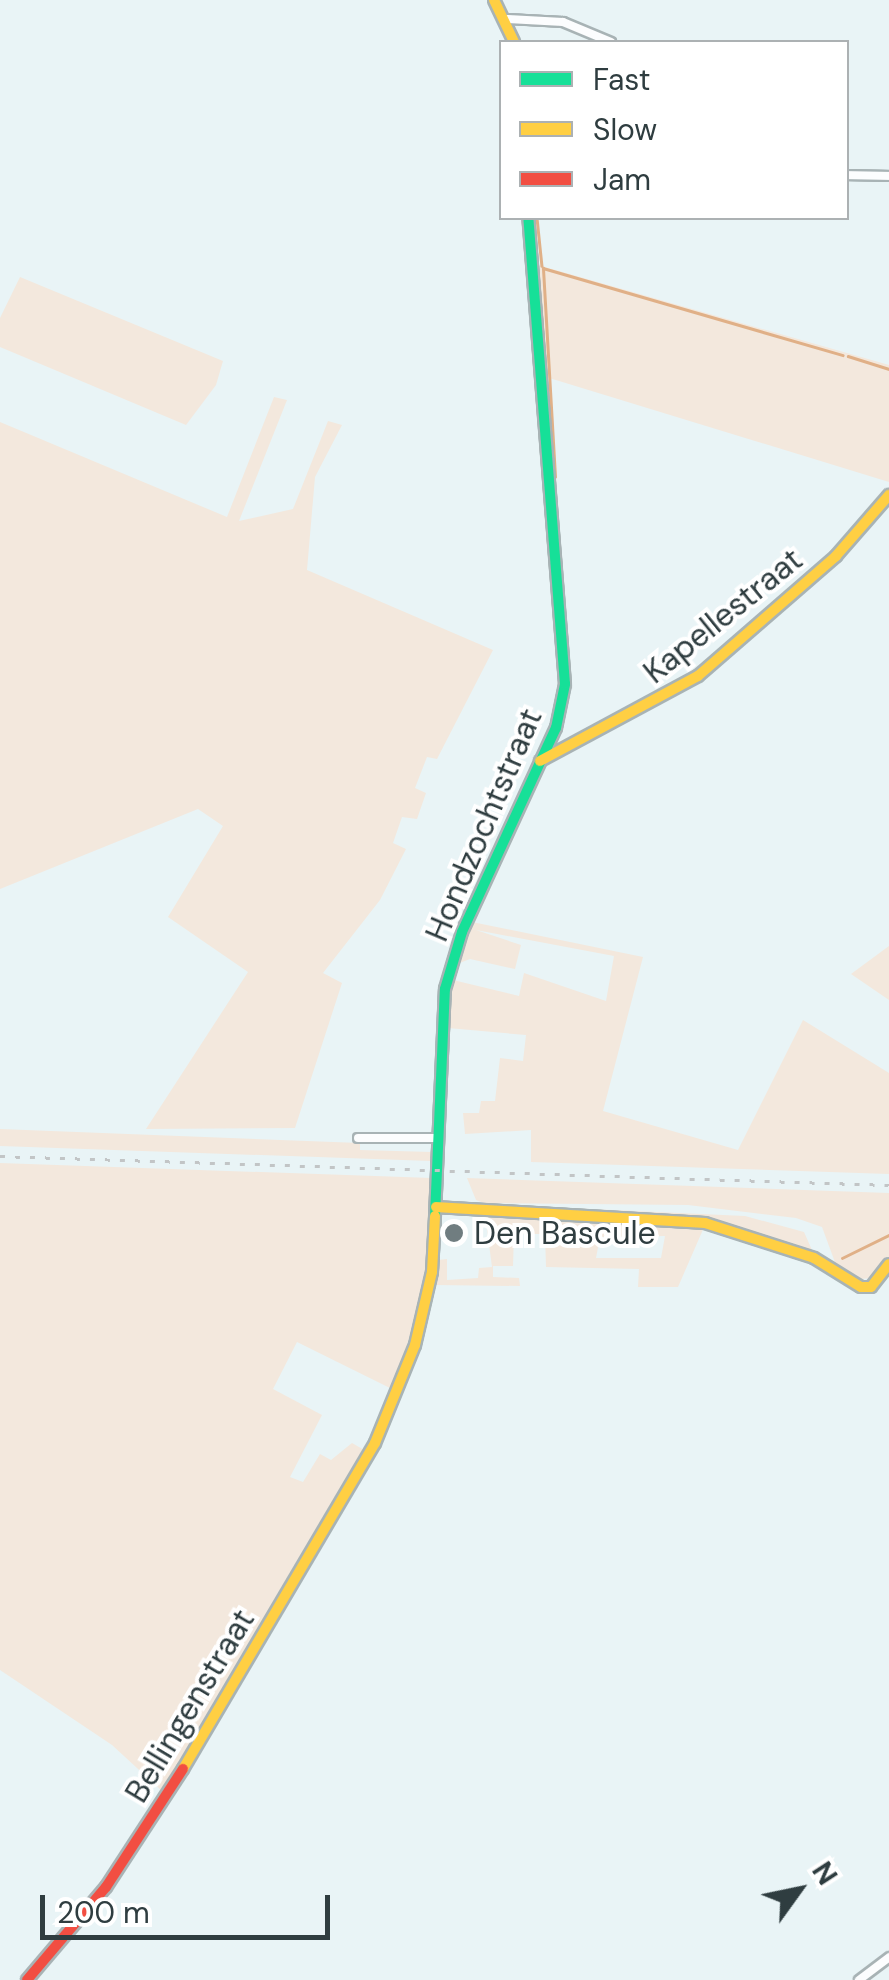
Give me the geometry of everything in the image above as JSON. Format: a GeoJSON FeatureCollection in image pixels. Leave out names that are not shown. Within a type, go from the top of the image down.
{"type":"FeatureCollection","features":[{"type":"Feature","properties":{"kind":"street"},"geometry":{"type":"LineString","coordinates":[[498,1],[513,40]]}},
{"type":"Feature","properties":{"kind":"street"},"geometry":{"type":"LineString","coordinates":[[508,19],[562,22],[606,40]]}},
{"type":"Feature","properties":{"kind":"street"},"geometry":{"type":"LineString","coordinates":[[849,175],[889,176]]}},
{"type":"Feature","properties":{"kind":"street","name":"Hondzochtstraat"},"geometry":{"type":"LineString","coordinates":[[375,1443],[398,1397],[429,1294],[449,972],[552,736],[565,684],[528,220]]}},
{"type":"Feature","properties":{"kind":"street","name":"Kapellestraat"},"geometry":{"type":"LineString","coordinates":[[540,761],[569,750],[698,676],[836,556],[889,495]]}},
{"type":"Feature","properties":{"kind":"street"},"geometry":{"type":"LineString","coordinates":[[552,736],[569,750]]}},
{"type":"Feature","properties":{"kind":"street"},"geometry":{"type":"LineString","coordinates":[[358,1138],[438,1138]]}},
{"type":"Feature","properties":{"kind":"street"},"geometry":{"type":"LineString","coordinates":[[436,1207],[705,1222],[814,1258],[861,1286],[881,1278],[889,1264]]}},
{"type":"Feature","properties":{"kind":"street","name":"Bellingenstraat"},"geometry":{"type":"LineString","coordinates":[[27,1980],[106,1887],[168,1795],[375,1443]]}},
{"type":"Feature","properties":{"kind":"street"},"geometry":{"type":"LineString","coordinates":[[859,1980],[889,1957]]}},
{"type":"Feature","properties":{"kind":"shaded area"},"geometry":{"type":"Polygon","coordinates":[[[538,265],[889,365],[889,482],[546,377],[538,265]]]}},
{"type":"Feature","properties":{"kind":"shaded area"},"geometry":{"type":"Polygon","coordinates":[[[20,277],[223,361],[216,385],[186,425],[0,347],[0,318],[20,277]]]}},
{"type":"Feature","properties":{"kind":"shaded area"},"geometry":{"type":"Polygon","coordinates":[[[274,397],[287,400],[239,521],[293,509],[328,421],[342,425],[315,477],[307,570],[493,650],[437,759],[427,757],[415,788],[426,793],[417,819],[402,817],[393,843],[406,849],[380,900],[323,973],[342,983],[295,1128],[146,1129],[248,972],[168,917],[223,826],[198,809],[0,889],[0,422],[227,517],[274,397]]]}},
{"type":"Feature","properties":{"kind":"shaded area"},"geometry":{"type":"Polygon","coordinates":[[[472,922],[643,957],[603,1111],[738,1150],[803,1020],[889,1073],[889,1174],[531,1162],[531,1130],[465,1134],[463,1113],[479,1113],[481,1101],[495,1101],[500,1058],[523,1061],[526,1035],[448,1028],[453,980],[519,996],[524,973],[606,1001],[614,956],[476,930],[521,945],[515,969],[470,959],[457,964],[472,922]]]}},
{"type":"Feature","properties":{"kind":"shaded area"},"geometry":{"type":"Polygon","coordinates":[[[889,946],[889,1000],[851,974],[889,946]]]}},
{"type":"Feature","properties":{"kind":"shaded area"},"geometry":{"type":"Polygon","coordinates":[[[0,1129],[360,1143],[360,1150],[432,1152],[431,1161],[0,1146],[0,1129]]]}},
{"type":"Feature","properties":{"kind":"shaded area"},"geometry":{"type":"Polygon","coordinates":[[[0,1163],[432,1178],[424,1287],[394,1390],[297,1342],[273,1389],[322,1415],[290,1477],[303,1482],[320,1454],[331,1460],[352,1443],[366,1451],[162,1791],[112,1745],[0,1670],[0,1163]]]}},
{"type":"Feature","properties":{"kind":"shaded area"},"geometry":{"type":"Polygon","coordinates":[[[467,1178],[889,1193],[889,1257],[876,1278],[859,1279],[836,1265],[822,1227],[796,1218],[688,1205],[484,1203],[476,1200],[467,1178]]]}},
{"type":"Feature","properties":{"kind":"shaded area"},"geometry":{"type":"Polygon","coordinates":[[[547,1207],[745,1216],[804,1232],[812,1250],[724,1224],[547,1214],[547,1207]]]}},
{"type":"Feature","properties":{"kind":"shaded area"},"geometry":{"type":"Polygon","coordinates":[[[485,1214],[705,1225],[678,1287],[638,1287],[639,1269],[546,1267],[545,1234],[514,1234],[513,1266],[493,1266],[493,1277],[519,1278],[520,1286],[435,1285],[438,1260],[447,1259],[447,1280],[478,1278],[479,1268],[492,1267],[485,1214]],[[665,1236],[600,1237],[596,1258],[661,1258],[665,1236]]]}},
{"type":"Feature","properties":{"kind":"waterway"},"geometry":{"type":"LineString","coordinates":[[537,220],[542,266]]}},
{"type":"Feature","properties":{"kind":"waterway"},"geometry":{"type":"LineString","coordinates":[[555,477],[543,268],[843,355]]}},
{"type":"Feature","properties":{"kind":"waterway"},"geometry":{"type":"LineString","coordinates":[[848,356],[889,369]]}},
{"type":"Feature","properties":{"kind":"waterway"},"geometry":{"type":"LineString","coordinates":[[842,1258],[889,1235]]}},
{"type":"Feature","properties":{"kind":"railway"},"geometry":{"type":"LineString","coordinates":[[0,1156],[889,1185]]}},
{"type":"Feature","properties":{"kind":"traffic: fast"},"geometry":{"type":"LineString","coordinates":[[435,1216],[445,989],[462,932],[556,728],[565,684],[528,220]]}},
{"type":"Feature","properties":{"kind":"traffic: slow"},"geometry":{"type":"LineString","coordinates":[[494,0],[513,40]]}},
{"type":"Feature","properties":{"kind":"traffic: slow"},"geometry":{"type":"LineString","coordinates":[[540,761],[698,676],[836,556],[889,495]]}},
{"type":"Feature","properties":{"kind":"traffic: slow"},"geometry":{"type":"LineString","coordinates":[[436,1207],[705,1223],[814,1258],[861,1287],[871,1287],[889,1264]]}},
{"type":"Feature","properties":{"kind":"traffic: slow"},"geometry":{"type":"LineString","coordinates":[[183,1769],[375,1443],[415,1345],[432,1272],[435,1216]]}},
{"type":"Feature","properties":{"kind":"traffic: jam"},"geometry":{"type":"LineString","coordinates":[[27,1980],[106,1887],[183,1769]]}},
{"type":"Feature","properties":{"kind":"place","name":"Den Bascule"},"geometry":{"type":"Point","coordinates":[454,1233]}}]}
